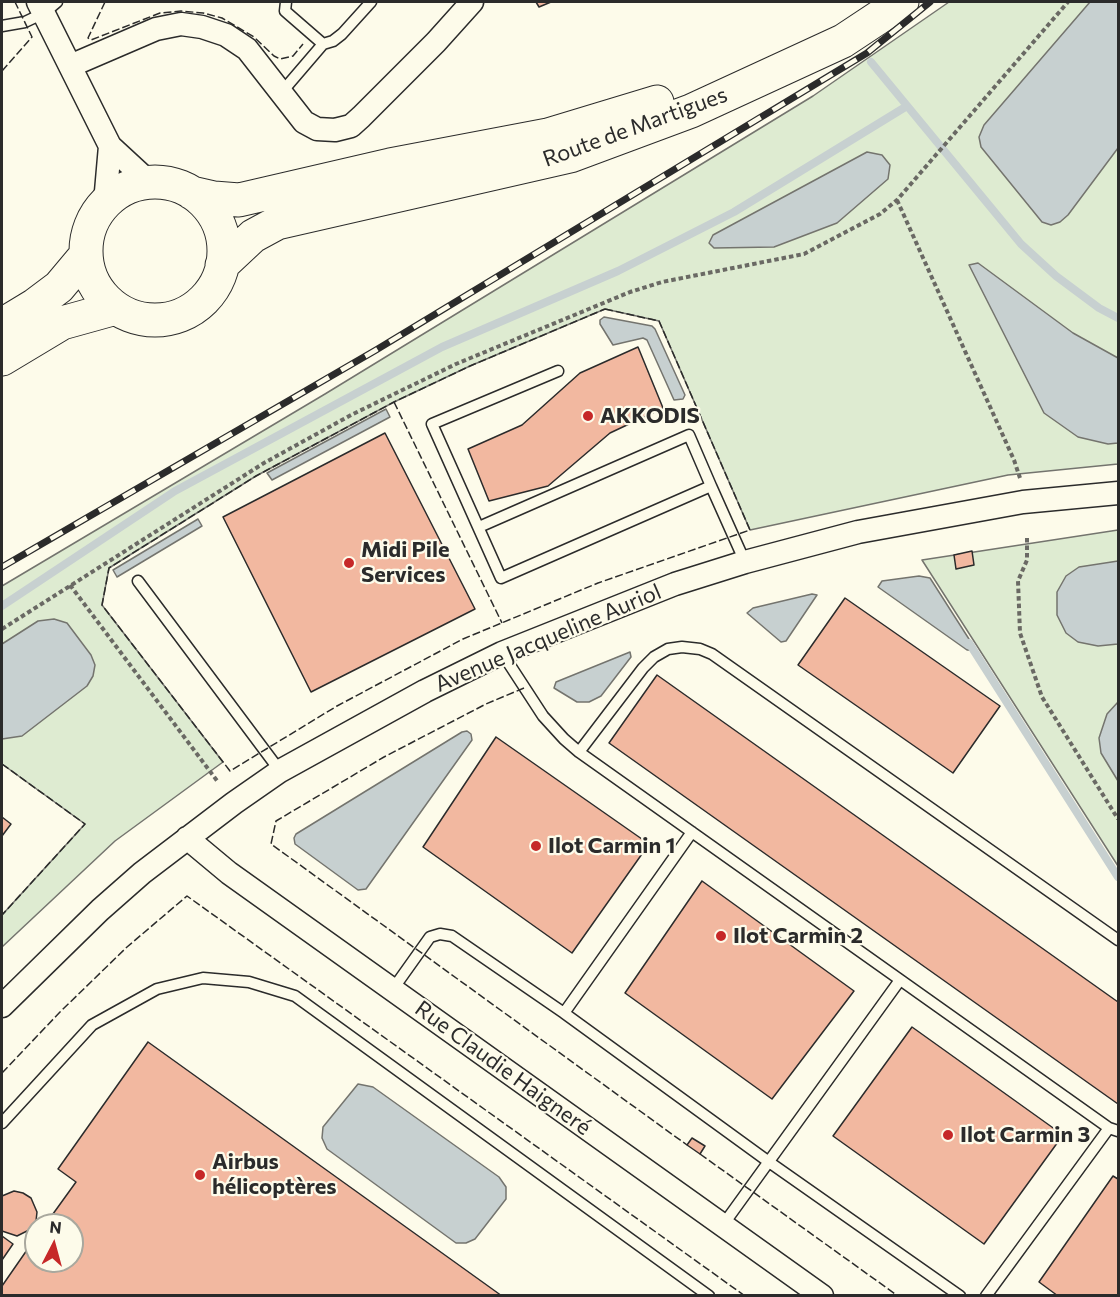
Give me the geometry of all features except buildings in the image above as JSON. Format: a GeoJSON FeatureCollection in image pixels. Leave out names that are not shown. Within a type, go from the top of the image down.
{"type":"FeatureCollection","features":[{"type":"Feature","properties":{"kind":"main road","name":"Route de Martigues"},"geometry":{"type":"LineString","coordinates":[[222,265],[253,236],[278,223],[657,102],[743,69],[873,2]]}},
{"type":"Feature","properties":{"kind":"main road","name":"Route de Martigues"},"geometry":{"type":"LineString","coordinates":[[192,193],[239,200],[570,156],[691,111],[843,41],[902,2]]}},
{"type":"Feature","properties":{"kind":"main road"},"geometry":{"type":"LineString","coordinates":[[149,182],[171,184],[192,193],[208,207],[217,219],[223,237],[224,254],[221,273],[212,290],[193,309],[172,318],[151,320],[133,317],[116,308],[97,289],[90,275],[86,256],[88,233],[95,217],[105,203],[122,190],[149,182]]}},
{"type":"Feature","properties":{"kind":"main road"},"geometry":{"type":"LineString","coordinates":[[2,325],[59,287],[86,256]]}},
{"type":"Feature","properties":{"kind":"main road"},"geometry":{"type":"LineString","coordinates":[[2,359],[62,323],[116,308]]}},
{"type":"Feature","properties":{"kind":"street"},"geometry":{"type":"LineString","coordinates":[[70,66],[156,29],[181,24],[202,27],[226,35],[248,49],[304,122],[317,129],[334,130],[351,126],[436,42],[472,2]]}},
{"type":"Feature","properties":{"kind":"street"},"geometry":{"type":"LineString","coordinates":[[46,5],[70,66],[110,146],[149,182]]}},
{"type":"Feature","properties":{"kind":"street"},"geometry":{"type":"LineString","coordinates":[[105,203],[110,146]]}},
{"type":"Feature","properties":{"kind":"street","name":"Avenue Jacqueline Auriol"},"geometry":{"type":"LineString","coordinates":[[2,1006],[99,910],[187,838],[280,771],[425,691],[502,652],[675,584],[745,562],[858,532],[1023,502],[1119,493]]}},
{"type":"Feature","properties":{"kind":"street","name":"Rue Claudie Haigneré"},"geometry":{"type":"LineString","coordinates":[[187,838],[229,873],[822,1296]]}},
{"type":"Feature","properties":{"kind":"lane"},"geometry":{"type":"LineString","coordinates":[[286,2],[285,11],[323,44]]}},
{"type":"Feature","properties":{"kind":"lane"},"geometry":{"type":"LineString","coordinates":[[280,93],[323,44],[333,41],[342,34],[371,2]]}},
{"type":"Feature","properties":{"kind":"lane"},"geometry":{"type":"LineString","coordinates":[[3,28],[25,22],[46,5]]}},
{"type":"Feature","properties":{"kind":"lane"},"geometry":{"type":"LineString","coordinates":[[558,371],[432,424],[501,578],[711,486]]}},
{"type":"Feature","properties":{"kind":"lane"},"geometry":{"type":"LineString","coordinates":[[478,527],[689,435],[745,562]]}},
{"type":"Feature","properties":{"kind":"lane"},"geometry":{"type":"LineString","coordinates":[[138,581],[280,771]]}},
{"type":"Feature","properties":{"kind":"lane"},"geometry":{"type":"LineString","coordinates":[[579,752],[643,668],[654,657],[668,649],[682,647],[700,649],[712,654],[1119,940]]}},
{"type":"Feature","properties":{"kind":"lane"},"geometry":{"type":"LineString","coordinates":[[502,652],[543,716],[579,752],[1114,1129],[986,1296]]}},
{"type":"Feature","properties":{"kind":"lane"},"geometry":{"type":"LineString","coordinates":[[564,1013],[692,832]]}},
{"type":"Feature","properties":{"kind":"lane"},"geometry":{"type":"LineString","coordinates":[[393,989],[430,937],[440,934],[452,936],[564,1013],[769,1162],[960,1296]]}},
{"type":"Feature","properties":{"kind":"lane"},"geometry":{"type":"LineString","coordinates":[[2,1123],[92,1024],[156,989],[203,978],[249,982],[295,996],[710,1296]]}},
{"type":"Feature","properties":{"kind":"lane"},"geometry":{"type":"LineString","coordinates":[[723,1225],[900,980]]}},
{"type":"Feature","properties":{"kind":"path"},"geometry":{"type":"LineString","coordinates":[[2,629],[264,463],[351,415],[456,364],[630,292],[662,282],[804,254],[872,219],[897,200],[1068,2]]}},
{"type":"Feature","properties":{"kind":"path"},"geometry":{"type":"LineString","coordinates":[[897,200],[1020,478]]}},
{"type":"Feature","properties":{"kind":"path"},"geometry":{"type":"LineString","coordinates":[[1027,538],[1027,560],[1018,581],[1020,633],[1042,697],[1119,819]]}},
{"type":"Feature","properties":{"kind":"path"},"geometry":{"type":"LineString","coordinates":[[69,585],[218,782]]}},
{"type":"Feature","properties":{"kind":"green space"},"geometry":{"type":"Polygon","coordinates":[[[949,2],[1118,2],[1118,464],[1008,475],[750,530],[659,321],[605,309],[470,366],[394,402],[256,476],[109,568],[102,605],[223,762],[115,841],[2,947],[2,915],[85,824],[2,764],[2,586],[325,394],[813,96],[949,2]]]}},
{"type":"Feature","properties":{"kind":"green space"},"geometry":{"type":"Polygon","coordinates":[[[1118,530],[1118,866],[922,560],[1118,530]]]}},
{"type":"Feature","properties":{"kind":"shaded area"},"geometry":{"type":"Polygon","coordinates":[[[1090,2],[1118,2],[1118,148],[1068,215],[1060,222],[1051,225],[1042,222],[981,147],[979,137],[984,125],[1090,2]]]}},
{"type":"Feature","properties":{"kind":"shaded area"},"geometry":{"type":"Polygon","coordinates":[[[867,152],[882,155],[890,165],[888,179],[837,223],[774,247],[714,248],[709,243],[713,235],[867,152]]]}},
{"type":"Feature","properties":{"kind":"shaded area"},"geometry":{"type":"Polygon","coordinates":[[[978,263],[1073,333],[1118,358],[1118,443],[1108,444],[1078,437],[1044,413],[969,265],[978,263]]]}},
{"type":"Feature","properties":{"kind":"shaded area"},"geometry":{"type":"Polygon","coordinates":[[[604,317],[652,326],[655,329],[685,395],[683,399],[674,400],[647,340],[643,338],[613,345],[600,324],[600,320],[604,317]]]}},
{"type":"Feature","properties":{"kind":"shaded area"},"geometry":{"type":"Polygon","coordinates":[[[386,409],[390,417],[272,480],[267,473],[386,409]]]}},
{"type":"Feature","properties":{"kind":"shaded area"},"geometry":{"type":"Polygon","coordinates":[[[198,519],[202,526],[117,577],[113,570],[198,519]]]}},
{"type":"Feature","properties":{"kind":"shaded area"},"geometry":{"type":"Polygon","coordinates":[[[1118,561],[1118,644],[1098,646],[1078,642],[1066,633],[1057,615],[1057,592],[1066,576],[1079,567],[1118,561]]]}},
{"type":"Feature","properties":{"kind":"shaded area"},"geometry":{"type":"Polygon","coordinates":[[[919,576],[930,578],[976,650],[967,650],[878,587],[882,581],[919,576]]]}},
{"type":"Feature","properties":{"kind":"shaded area"},"geometry":{"type":"Polygon","coordinates":[[[812,594],[817,595],[786,641],[781,642],[747,613],[753,608],[812,594]]]}},
{"type":"Feature","properties":{"kind":"shaded area"},"geometry":{"type":"Polygon","coordinates":[[[54,619],[67,623],[91,655],[95,665],[93,676],[87,686],[22,736],[2,739],[2,644],[38,621],[54,619]]]}},
{"type":"Feature","properties":{"kind":"shaded area"},"geometry":{"type":"Polygon","coordinates":[[[630,652],[631,657],[601,696],[589,702],[577,702],[554,688],[556,682],[630,652]]]}},
{"type":"Feature","properties":{"kind":"shaded area"},"geometry":{"type":"Polygon","coordinates":[[[1118,702],[1118,781],[1101,753],[1099,738],[1107,714],[1118,702]]]}},
{"type":"Feature","properties":{"kind":"shaded area"},"geometry":{"type":"Polygon","coordinates":[[[467,731],[471,734],[472,740],[366,889],[358,890],[295,844],[296,834],[467,731]]]}},
{"type":"Feature","properties":{"kind":"shaded area"},"geometry":{"type":"Polygon","coordinates":[[[358,1084],[373,1087],[499,1177],[506,1187],[506,1199],[475,1239],[466,1243],[456,1243],[327,1149],[322,1138],[323,1127],[358,1084]]]}},
{"type":"Feature","properties":{"kind":"waterway"},"geometry":{"type":"LineString","coordinates":[[871,62],[1021,244],[1056,276],[1099,308],[1118,318]]}},
{"type":"Feature","properties":{"kind":"waterway"},"geometry":{"type":"LineString","coordinates":[[2,606],[175,491],[442,347],[618,271],[734,212],[907,106]]}},
{"type":"Feature","properties":{"kind":"waterway"},"geometry":{"type":"LineString","coordinates":[[969,643],[1118,877]]}},
{"type":"Feature","properties":{"kind":"railway"},"geometry":{"type":"LineString","coordinates":[[2,567],[376,350],[867,53],[930,2]]}},
{"type":"Feature","properties":{"kind":"fence"},"geometry":{"type":"LineString","coordinates":[[2,71],[32,37],[15,2]]}},
{"type":"Feature","properties":{"kind":"fence"},"geometry":{"type":"LineString","coordinates":[[105,2],[88,38],[91,40],[160,13],[181,11],[222,18],[254,37],[280,59],[293,56],[303,44]]}},
{"type":"Feature","properties":{"kind":"fence"},"geometry":{"type":"LineString","coordinates":[[605,309],[659,321],[750,530],[598,583],[463,639],[337,706],[230,771],[102,605],[109,568],[256,476],[394,402],[470,366],[605,309]]}},
{"type":"Feature","properties":{"kind":"fence"},"geometry":{"type":"LineString","coordinates":[[394,402],[502,623]]}},
{"type":"Feature","properties":{"kind":"fence"},"geometry":{"type":"LineString","coordinates":[[524,688],[486,704],[384,757],[276,821],[271,844],[687,1145]]}},
{"type":"Feature","properties":{"kind":"fence"},"geometry":{"type":"LineString","coordinates":[[2,764],[85,824],[2,915]]}},
{"type":"Feature","properties":{"kind":"fence"},"geometry":{"type":"LineString","coordinates":[[2,1073],[127,947],[187,896],[745,1296]]}},
{"type":"Feature","properties":{"kind":"fence"},"geometry":{"type":"LineString","coordinates":[[700,1154],[898,1296]]}},
{"type":"Feature","properties":{"kind":"place","name":"AKKODIS"},"geometry":{"type":"Point","coordinates":[588,416]}},
{"type":"Feature","properties":{"kind":"place","name":"Midi Pile Services"},"geometry":{"type":"Point","coordinates":[349,563]}},
{"type":"Feature","properties":{"kind":"place","name":"Ilot Carmin 1"},"geometry":{"type":"Point","coordinates":[536,846]}},
{"type":"Feature","properties":{"kind":"place","name":"Ilot Carmin 2"},"geometry":{"type":"Point","coordinates":[721,936]}},
{"type":"Feature","properties":{"kind":"place","name":"Ilot Carmin 3"},"geometry":{"type":"Point","coordinates":[948,1135]}},
{"type":"Feature","properties":{"kind":"place","name":"Airbus hélicoptères"},"geometry":{"type":"Point","coordinates":[200,1175]}}]}
